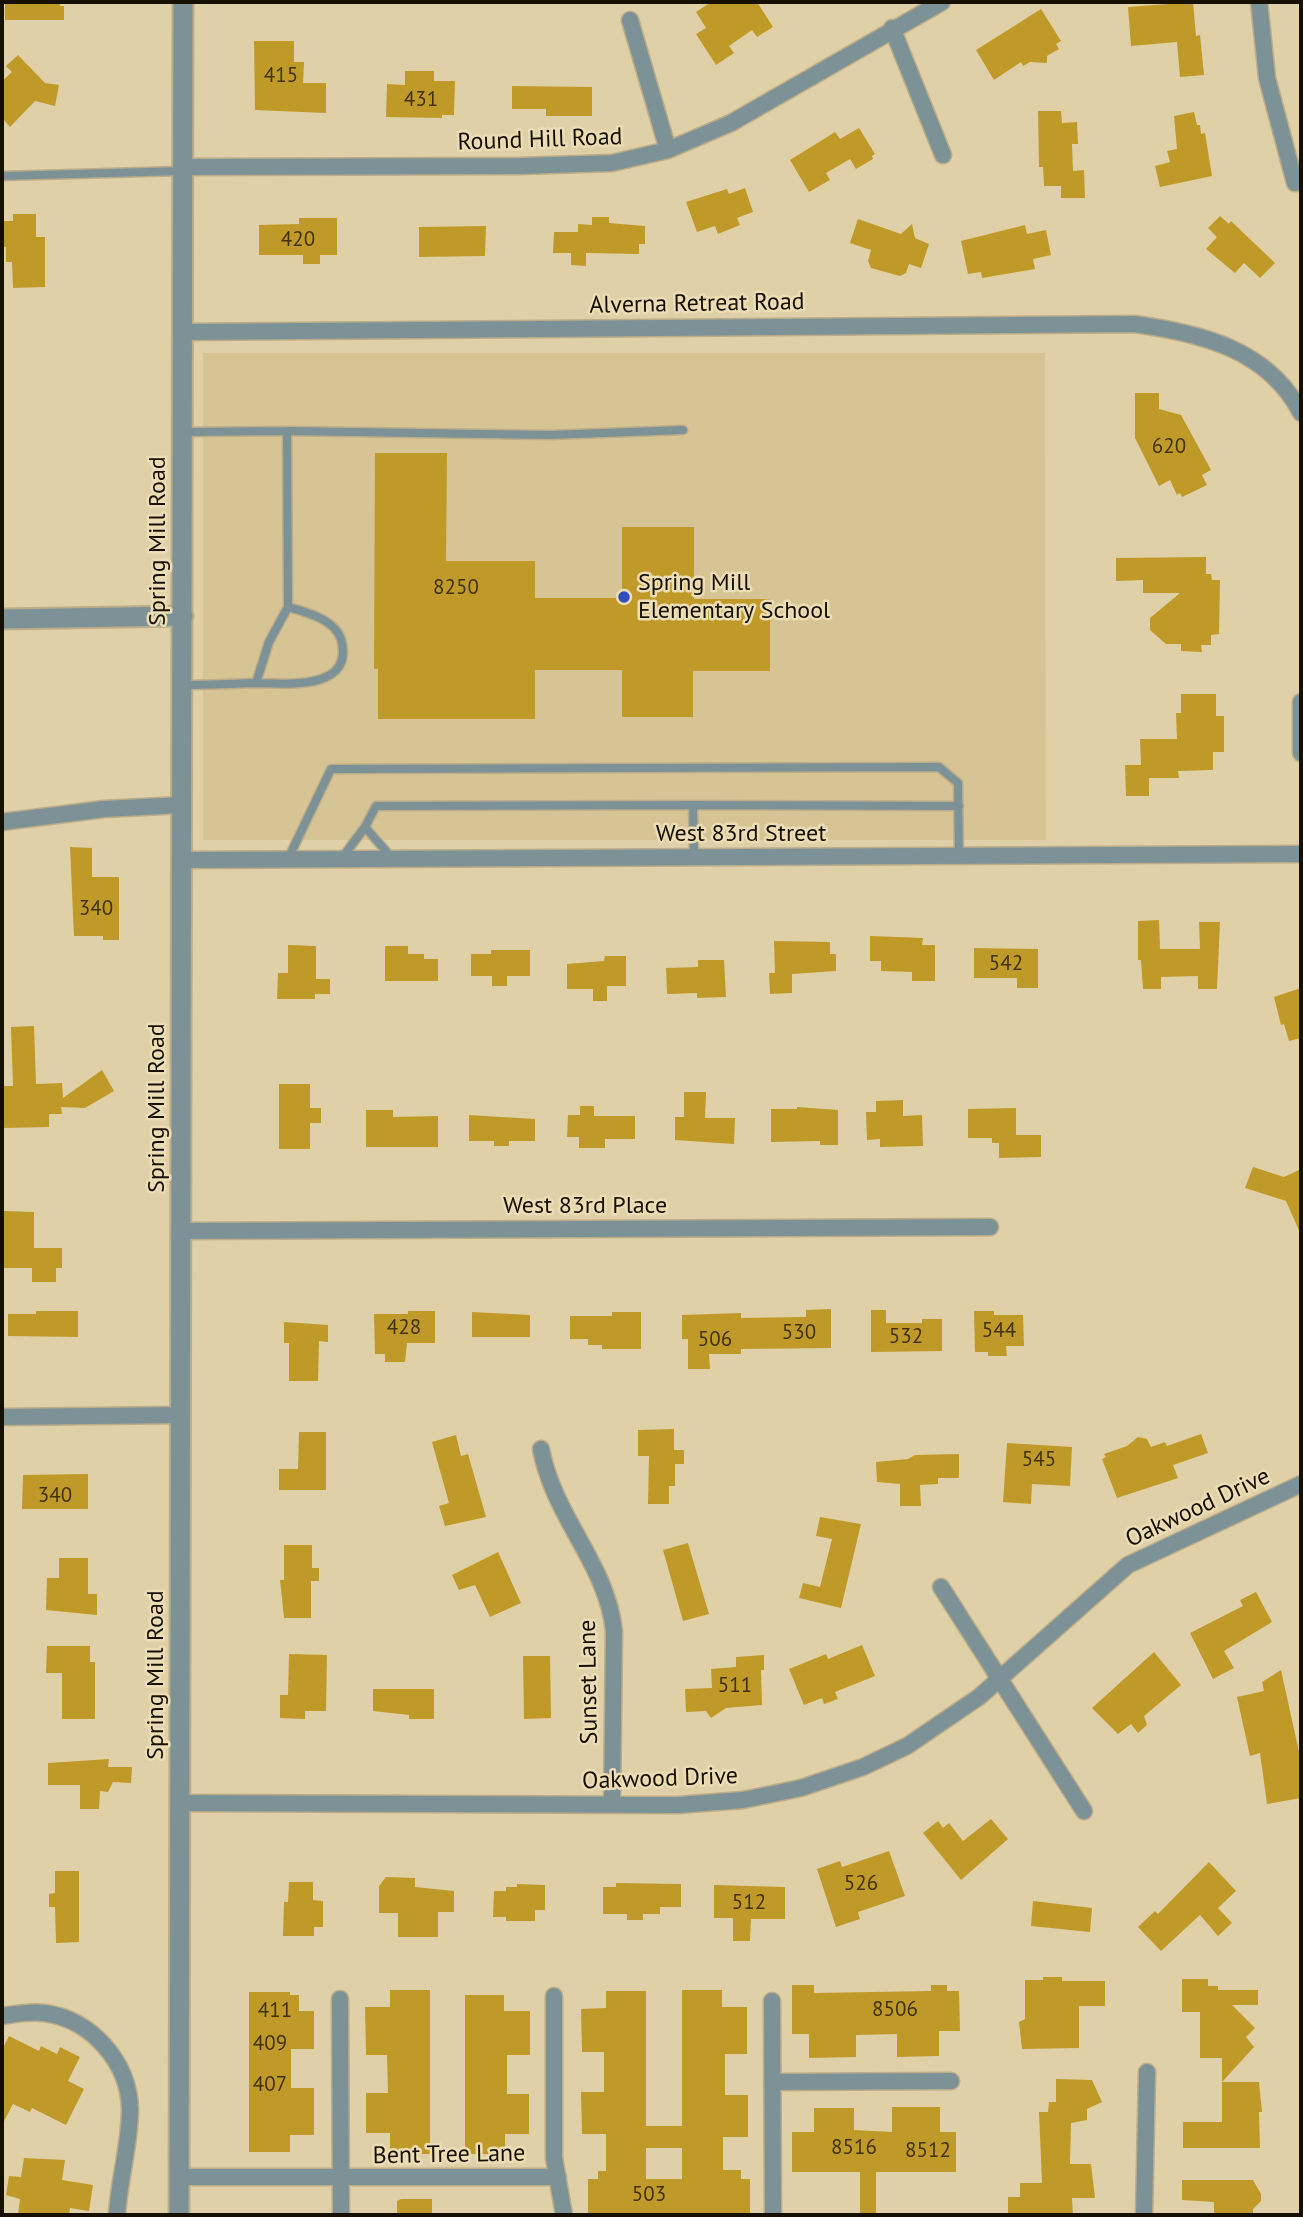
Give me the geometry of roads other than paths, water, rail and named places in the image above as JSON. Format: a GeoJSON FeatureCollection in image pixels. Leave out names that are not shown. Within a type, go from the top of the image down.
{"type":"FeatureCollection","features":[{"type":"Feature","properties":{"kind":"street","name":"Spring Mill Road"},"geometry":{"type":"LineString","coordinates":[[179,2215],[183,2]]}},
{"type":"Feature","properties":{"kind":"street","name":"Round Hill Road"},"geometry":{"type":"LineString","coordinates":[[184,169],[563,165],[625,161],[668,150],[731,123],[892,28],[942,2]]}},
{"type":"Feature","properties":{"kind":"street"},"geometry":{"type":"LineString","coordinates":[[1259,2],[1267,78],[1295,183]]}},
{"type":"Feature","properties":{"kind":"street"},"geometry":{"type":"LineString","coordinates":[[630,20],[668,150]]}},
{"type":"Feature","properties":{"kind":"street"},"geometry":{"type":"LineString","coordinates":[[892,28],[943,155]]}},
{"type":"Feature","properties":{"kind":"street","name":"Alverna Retreat Road"},"geometry":{"type":"LineString","coordinates":[[184,332],[1096,323],[1145,326],[1229,345],[1258,363],[1288,392],[1301,413]]}},
{"type":"Feature","properties":{"kind":"street"},"geometry":{"type":"LineString","coordinates":[[2,619],[183,616]]}},
{"type":"Feature","properties":{"kind":"street"},"geometry":{"type":"LineString","coordinates":[[1301,702],[1301,753]]}},
{"type":"Feature","properties":{"kind":"street"},"geometry":{"type":"LineString","coordinates":[[2,822],[104,809],[182,806]]}},
{"type":"Feature","properties":{"kind":"street","name":"West 83rd Street"},"geometry":{"type":"LineString","coordinates":[[181,860],[289,857],[1301,854]]}},
{"type":"Feature","properties":{"kind":"street","name":"West 83rd Place"},"geometry":{"type":"LineString","coordinates":[[181,1231],[989,1227]]}},
{"type":"Feature","properties":{"kind":"street"},"geometry":{"type":"LineString","coordinates":[[2,1417],[181,1415]]}},
{"type":"Feature","properties":{"kind":"street","name":"Sunset Lane"},"geometry":{"type":"LineString","coordinates":[[541,1449],[551,1490],[598,1575],[611,1606],[614,1631],[612,1804]]}},
{"type":"Feature","properties":{"kind":"street","name":"Oakwood Drive"},"geometry":{"type":"LineString","coordinates":[[180,1803],[708,1804],[801,1788],[863,1767],[907,1746],[954,1716],[1000,1679],[1128,1565],[1301,1484]]}},
{"type":"Feature","properties":{"kind":"street"},"geometry":{"type":"LineString","coordinates":[[941,1587],[1084,1811]]}},
{"type":"Feature","properties":{"kind":"street","name":"Bent Tree Lane"},"geometry":{"type":"LineString","coordinates":[[554,1996],[554,2151],[564,2215]]}},
{"type":"Feature","properties":{"kind":"street","name":"Bent Tree Lane"},"geometry":{"type":"LineString","coordinates":[[340,1999],[341,2215]]}},
{"type":"Feature","properties":{"kind":"street"},"geometry":{"type":"LineString","coordinates":[[772,2001],[773,2215]]}},
{"type":"Feature","properties":{"kind":"street"},"geometry":{"type":"LineString","coordinates":[[2,2016],[42,2013],[75,2023],[96,2037],[117,2063],[126,2087],[130,2112],[117,2215]]}},
{"type":"Feature","properties":{"kind":"street"},"geometry":{"type":"LineString","coordinates":[[1144,2215],[1147,2072]]}},
{"type":"Feature","properties":{"kind":"street"},"geometry":{"type":"LineString","coordinates":[[773,2082],[951,2081]]}},
{"type":"Feature","properties":{"kind":"street","name":"Bent Tree Lane"},"geometry":{"type":"LineString","coordinates":[[179,2178],[558,2177]]}},
{"type":"Feature","properties":{"kind":"lane"},"geometry":{"type":"LineString","coordinates":[[2,176],[184,169]]}},
{"type":"Feature","properties":{"kind":"lane"},"geometry":{"type":"LineString","coordinates":[[256,683],[269,642],[288,607],[287,430]]}},
{"type":"Feature","properties":{"kind":"lane"},"geometry":{"type":"LineString","coordinates":[[183,432],[287,430],[550,435],[683,430]]}},
{"type":"Feature","properties":{"kind":"lane"},"geometry":{"type":"LineString","coordinates":[[182,685],[306,685],[333,673],[340,660],[341,641],[334,626],[288,607]]}},
{"type":"Feature","properties":{"kind":"lane"},"geometry":{"type":"LineString","coordinates":[[289,857],[331,769],[939,767],[958,783],[958,856]]}},
{"type":"Feature","properties":{"kind":"lane"},"geometry":{"type":"LineString","coordinates":[[342,858],[365,827],[376,806],[959,806]]}},
{"type":"Feature","properties":{"kind":"lane"},"geometry":{"type":"LineString","coordinates":[[693,806],[694,857]]}},
{"type":"Feature","properties":{"kind":"lane"},"geometry":{"type":"LineString","coordinates":[[365,827],[391,858]]}},
{"type":"Feature","properties":{"kind":"place","name":"Spring Mill Elementary School"},"geometry":{"type":"Point","coordinates":[624,597]}}]}
